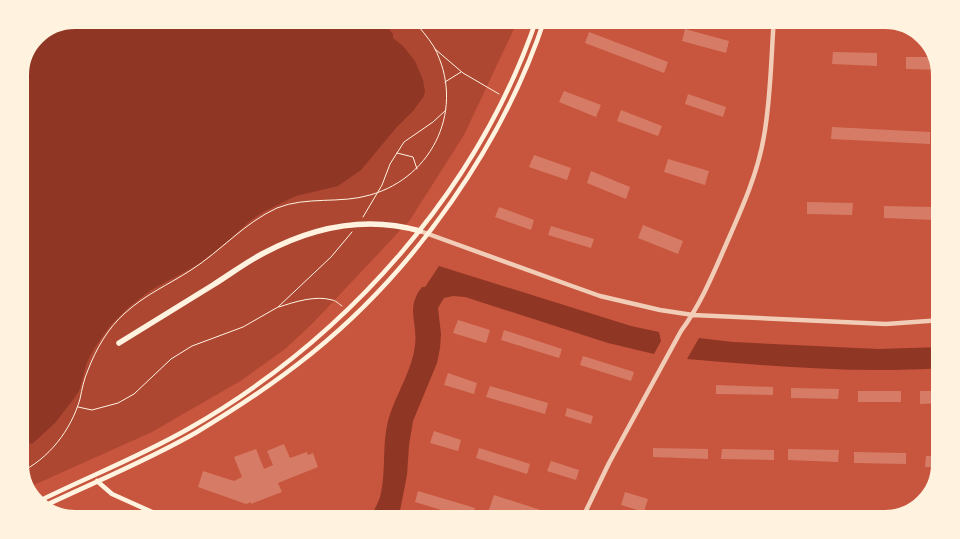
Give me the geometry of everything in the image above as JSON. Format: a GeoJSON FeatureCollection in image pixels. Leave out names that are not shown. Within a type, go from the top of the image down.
{"type":"FeatureCollection","features":[{"type":"Feature","properties":{"kind":"highway"},"geometry":{"type":"LineString","coordinates":[[119,343],[261,254],[291,240],[328,228],[362,223],[388,223],[420,231]]}},
{"type":"Feature","properties":{"kind":"main road"},"geometry":{"type":"LineString","coordinates":[[42,500],[186,430],[237,399],[304,350],[348,310],[420,231],[468,161],[504,96],[534,26]]}},
{"type":"Feature","properties":{"kind":"main road"},"geometry":{"type":"LineString","coordinates":[[48,504],[196,432],[277,380],[313,352],[344,324],[378,291],[428,233],[475,164],[496,128],[524,72],[542,26]]}},
{"type":"Feature","properties":{"kind":"main road"},"geometry":{"type":"LineString","coordinates":[[93,476],[112,494],[153,513]]}},
{"type":"Feature","properties":{"kind":"street"},"geometry":{"type":"LineString","coordinates":[[585,513],[608,463],[681,331],[693,315],[717,266],[742,207],[760,159],[765,135],[773,26]]}},
{"type":"Feature","properties":{"kind":"street"},"geometry":{"type":"LineString","coordinates":[[420,231],[600,296],[660,310],[693,315],[886,324],[934,321]]}},
{"type":"Feature","properties":{"kind":"path"},"geometry":{"type":"LineString","coordinates":[[417,26],[434,48],[461,72],[504,96]]}},
{"type":"Feature","properties":{"kind":"path"},"geometry":{"type":"LineString","coordinates":[[26,469],[47,454],[73,418],[87,370],[99,347],[120,318],[150,293],[191,271],[250,223],[280,207],[368,196],[399,183],[417,169],[438,140],[446,110],[445,82],[434,48]]}},
{"type":"Feature","properties":{"kind":"path"},"geometry":{"type":"LineString","coordinates":[[445,82],[461,72]]}},
{"type":"Feature","properties":{"kind":"path"},"geometry":{"type":"LineString","coordinates":[[362,219],[382,185],[396,153],[404,142],[433,122],[446,110]]}},
{"type":"Feature","properties":{"kind":"path"},"geometry":{"type":"LineString","coordinates":[[396,153],[413,157],[417,169]]}},
{"type":"Feature","properties":{"kind":"path"},"geometry":{"type":"LineString","coordinates":[[278,307],[331,257],[356,228]]}},
{"type":"Feature","properties":{"kind":"path"},"geometry":{"type":"LineString","coordinates":[[77,406],[92,410],[118,403],[134,394],[171,359],[192,346],[243,327],[278,307],[294,302],[316,299],[332,300],[348,310]]}},
{"type":"Feature","properties":{"kind":"shaded area"},"geometry":{"type":"Polygon","coordinates":[[[75,26],[515,26],[464,135],[410,220],[312,324],[285,349],[242,380],[152,432],[31,486],[26,467],[26,72],[30,56],[40,40],[56,30],[75,26]]]}},
{"type":"Feature","properties":{"kind":"shaded area"},"geometry":{"type":"Polygon","coordinates":[[[75,26],[386,26],[393,34],[393,38],[403,46],[415,61],[423,80],[424,96],[413,111],[396,128],[361,170],[338,186],[296,196],[263,212],[199,264],[151,290],[129,307],[110,326],[95,347],[87,362],[79,391],[73,400],[55,423],[32,444],[26,442],[26,72],[30,56],[40,40],[56,30],[75,26]]]}},
{"type":"Feature","properties":{"kind":"shaded area"},"geometry":{"type":"Polygon","coordinates":[[[439,266],[631,326],[659,332],[661,341],[654,354],[608,343],[465,297],[453,296],[444,298],[438,308],[441,334],[437,363],[413,421],[407,475],[400,513],[372,513],[381,493],[388,421],[407,374],[415,345],[414,302],[422,287],[425,287],[439,266]]]}},
{"type":"Feature","properties":{"kind":"shaded area"},"geometry":{"type":"Polygon","coordinates":[[[699,338],[733,342],[878,349],[934,347],[934,368],[910,370],[783,367],[687,359],[699,338]]]}},
{"type":"Feature","properties":{"kind":"building"},"geometry":{"type":"Polygon","coordinates":[[[685,29],[729,41],[726,53],[682,41],[685,29]]]}},
{"type":"Feature","properties":{"kind":"building"},"geometry":{"type":"Polygon","coordinates":[[[589,32],[668,62],[664,73],[585,43],[589,32]]]}},
{"type":"Feature","properties":{"kind":"building"},"geometry":{"type":"Polygon","coordinates":[[[833,52],[877,53],[877,66],[832,64],[833,52]]]}},
{"type":"Feature","properties":{"kind":"building"},"geometry":{"type":"Polygon","coordinates":[[[906,57],[930,57],[934,70],[906,69],[906,57]]]}},
{"type":"Feature","properties":{"kind":"building"},"geometry":{"type":"Polygon","coordinates":[[[564,91],[601,105],[596,117],[559,102],[564,91]]]}},
{"type":"Feature","properties":{"kind":"building"},"geometry":{"type":"Polygon","coordinates":[[[688,94],[726,107],[723,117],[685,104],[688,94]]]}},
{"type":"Feature","properties":{"kind":"building"},"geometry":{"type":"Polygon","coordinates":[[[621,110],[662,126],[658,136],[617,121],[621,110]]]}},
{"type":"Feature","properties":{"kind":"building"},"geometry":{"type":"Polygon","coordinates":[[[832,127],[930,132],[930,144],[831,139],[832,127]]]}},
{"type":"Feature","properties":{"kind":"building"},"geometry":{"type":"Polygon","coordinates":[[[534,155],[571,168],[567,180],[529,167],[534,155]]]}},
{"type":"Feature","properties":{"kind":"building"},"geometry":{"type":"Polygon","coordinates":[[[668,159],[709,171],[705,185],[664,172],[668,159]]]}},
{"type":"Feature","properties":{"kind":"building"},"geometry":{"type":"Polygon","coordinates":[[[591,171],[630,187],[626,199],[587,183],[591,171]]]}},
{"type":"Feature","properties":{"kind":"building"},"geometry":{"type":"Polygon","coordinates":[[[807,202],[853,203],[852,215],[807,214],[807,202]]]}},
{"type":"Feature","properties":{"kind":"building"},"geometry":{"type":"Polygon","coordinates":[[[884,206],[934,207],[934,220],[884,218],[884,206]]]}},
{"type":"Feature","properties":{"kind":"building"},"geometry":{"type":"Polygon","coordinates":[[[499,207],[534,220],[531,230],[495,217],[499,207]]]}},
{"type":"Feature","properties":{"kind":"building"},"geometry":{"type":"Polygon","coordinates":[[[643,225],[683,241],[678,254],[638,238],[643,225]]]}},
{"type":"Feature","properties":{"kind":"building"},"geometry":{"type":"Polygon","coordinates":[[[551,226],[594,239],[591,248],[548,235],[551,226]]]}},
{"type":"Feature","properties":{"kind":"building"},"geometry":{"type":"Polygon","coordinates":[[[458,320],[490,330],[486,343],[453,333],[458,320]]]}},
{"type":"Feature","properties":{"kind":"building"},"geometry":{"type":"Polygon","coordinates":[[[504,330],[562,349],[559,358],[501,340],[504,330]]]}},
{"type":"Feature","properties":{"kind":"building"},"geometry":{"type":"Polygon","coordinates":[[[583,356],[634,372],[631,381],[580,365],[583,356]]]}},
{"type":"Feature","properties":{"kind":"building"},"geometry":{"type":"Polygon","coordinates":[[[448,373],[477,383],[474,394],[444,385],[448,373]]]}},
{"type":"Feature","properties":{"kind":"building"},"geometry":{"type":"Polygon","coordinates":[[[716,385],[773,387],[773,395],[716,394],[716,385]]]}},
{"type":"Feature","properties":{"kind":"building"},"geometry":{"type":"Polygon","coordinates":[[[490,386],[548,403],[545,414],[486,397],[490,386]]]}},
{"type":"Feature","properties":{"kind":"building"},"geometry":{"type":"Polygon","coordinates":[[[791,388],[839,389],[838,399],[791,398],[791,388]]]}},
{"type":"Feature","properties":{"kind":"building"},"geometry":{"type":"Polygon","coordinates":[[[858,391],[901,391],[901,402],[858,402],[858,391]]]}},
{"type":"Feature","properties":{"kind":"building"},"geometry":{"type":"Polygon","coordinates":[[[920,391],[934,391],[934,403],[920,404],[920,391]]]}},
{"type":"Feature","properties":{"kind":"building"},"geometry":{"type":"Polygon","coordinates":[[[567,408],[593,416],[591,424],[565,416],[567,408]]]}},
{"type":"Feature","properties":{"kind":"building"},"geometry":{"type":"Polygon","coordinates":[[[434,431],[461,440],[458,451],[430,443],[434,431]]]}},
{"type":"Feature","properties":{"kind":"building"},"geometry":{"type":"Polygon","coordinates":[[[284,444],[290,458],[307,452],[308,455],[313,453],[318,467],[278,483],[282,492],[251,504],[251,502],[246,504],[198,487],[203,471],[234,481],[242,477],[234,457],[256,449],[264,469],[273,465],[267,451],[284,444]]]}},
{"type":"Feature","properties":{"kind":"building"},"geometry":{"type":"Polygon","coordinates":[[[479,448],[530,464],[527,474],[476,458],[479,448]]]}},
{"type":"Feature","properties":{"kind":"building"},"geometry":{"type":"Polygon","coordinates":[[[653,448],[708,449],[708,459],[653,457],[653,448]]]}},
{"type":"Feature","properties":{"kind":"building"},"geometry":{"type":"Polygon","coordinates":[[[722,449],[774,450],[774,460],[721,459],[722,449]]]}},
{"type":"Feature","properties":{"kind":"building"},"geometry":{"type":"Polygon","coordinates":[[[788,449],[839,450],[838,462],[788,460],[788,449]]]}},
{"type":"Feature","properties":{"kind":"building"},"geometry":{"type":"Polygon","coordinates":[[[854,452],[906,453],[906,464],[854,463],[854,452]]]}},
{"type":"Feature","properties":{"kind":"building"},"geometry":{"type":"Polygon","coordinates":[[[926,456],[934,456],[934,467],[925,467],[926,456]]]}},
{"type":"Feature","properties":{"kind":"building"},"geometry":{"type":"Polygon","coordinates":[[[551,461],[579,470],[576,480],[547,471],[551,461]]]}},
{"type":"Feature","properties":{"kind":"building"},"geometry":{"type":"Polygon","coordinates":[[[418,491],[475,508],[473,513],[451,513],[415,502],[418,491]]]}},
{"type":"Feature","properties":{"kind":"building"},"geometry":{"type":"Polygon","coordinates":[[[625,492],[648,499],[644,512],[621,505],[625,492]]]}},
{"type":"Feature","properties":{"kind":"building"},"geometry":{"type":"Polygon","coordinates":[[[494,495],[547,512],[547,513],[488,513],[494,495]]]}},
{"type":"Feature","properties":{"kind":"building"},"geometry":{"type":"Polygon","coordinates":[[[719,510],[776,512],[776,513],[719,513],[719,510]]]}}]}
